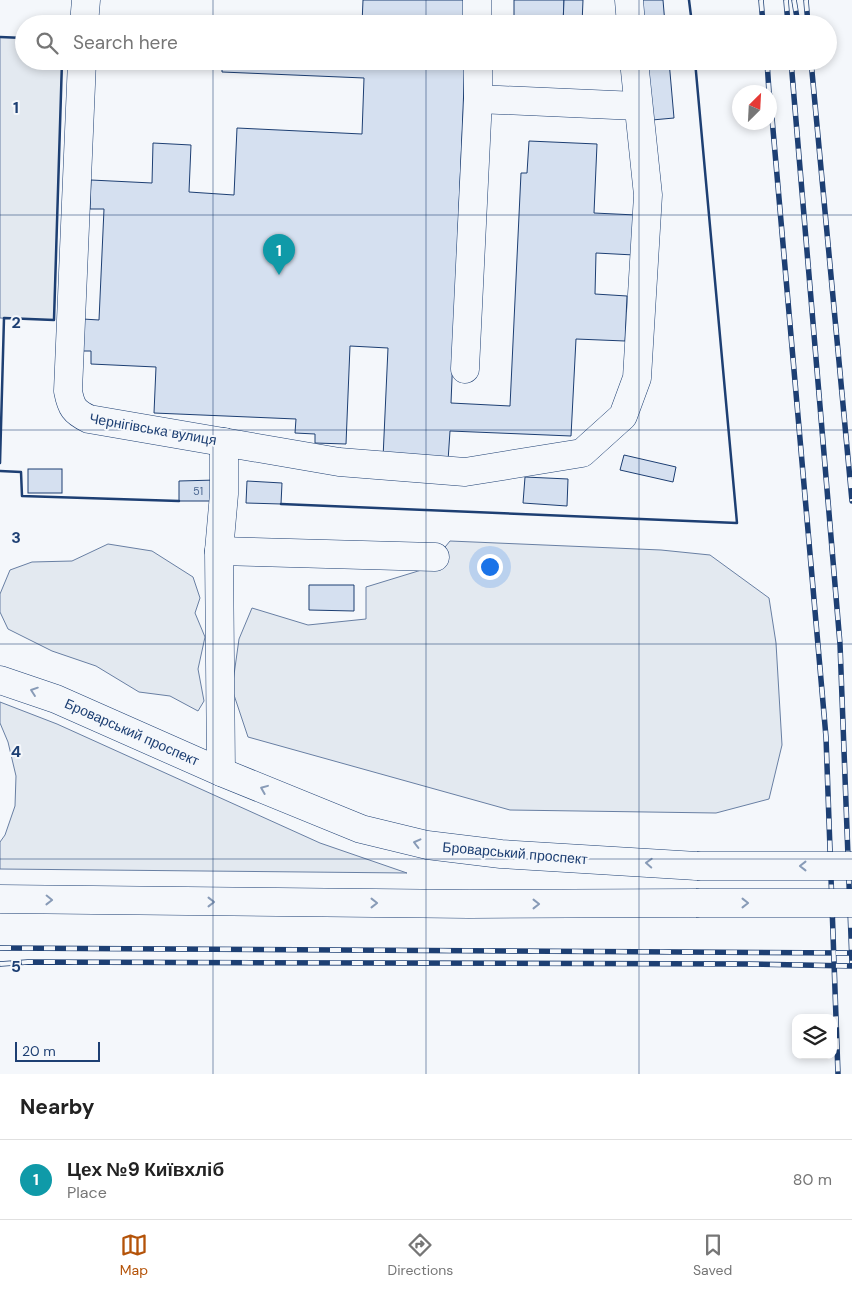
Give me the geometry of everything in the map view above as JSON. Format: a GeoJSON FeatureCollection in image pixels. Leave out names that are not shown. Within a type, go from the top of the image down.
{"type":"FeatureCollection","features":[{"type":"Feature","properties":{"kind":"main road"},"geometry":{"type":"LineString","coordinates":[[85,15],[86,0]]}},
{"type":"Feature","properties":{"kind":"main road"},"geometry":{"type":"LineString","coordinates":[[477,0],[478,15]]}},
{"type":"Feature","properties":{"kind":"main road"},"geometry":{"type":"LineString","coordinates":[[629,0],[630,15]]}},
{"type":"Feature","properties":{"kind":"main road","name":"Чернігівська вулиця"},"geometry":{"type":"LineString","coordinates":[[82,70],[68,391],[70,402],[76,413],[89,419],[224,442],[224,494],[219,551],[221,772]]}},
{"type":"Feature","properties":{"kind":"main road"},"geometry":{"type":"LineString","coordinates":[[465,369],[478,70]]}},
{"type":"Feature","properties":{"kind":"main road"},"geometry":{"type":"LineString","coordinates":[[224,442],[339,462],[464,472],[582,453],[623,416],[637,378],[648,195],[635,70]]}},
{"type":"Feature","properties":{"kind":"main road"},"geometry":{"type":"LineString","coordinates":[[478,98],[637,106]]}},
{"type":"Feature","properties":{"kind":"main road"},"geometry":{"type":"LineString","coordinates":[[219,551],[435,557]]}},
{"type":"Feature","properties":{"kind":"main road","name":"Броварський проспект"},"geometry":{"type":"LineString","coordinates":[[0,680],[56,699],[221,772],[361,829],[427,845],[501,854],[698,866],[852,866]]}},
{"type":"Feature","properties":{"kind":"main road"},"geometry":{"type":"LineString","coordinates":[[0,900],[469,904],[852,903]]}},
{"type":"Feature","properties":{"kind":"shaded area"},"geometry":{"type":"Polygon","coordinates":[[[0,37],[15,38],[15,70],[62,70],[54,320],[0,318],[0,37]]]}},
{"type":"Feature","properties":{"kind":"shaded area"},"geometry":{"type":"Polygon","coordinates":[[[450,541],[661,550],[710,555],[769,598],[776,643],[782,745],[769,799],[716,813],[510,810],[248,737],[232,689],[239,639],[252,608],[308,625],[366,619],[366,587],[428,568],[450,541]]]}},
{"type":"Feature","properties":{"kind":"shaded area"},"geometry":{"type":"Polygon","coordinates":[[[108,544],[152,551],[193,577],[200,598],[195,613],[205,637],[198,669],[204,701],[198,711],[170,696],[139,692],[96,666],[52,651],[8,629],[0,612],[0,594],[10,570],[32,562],[72,561],[108,544]]]}},
{"type":"Feature","properties":{"kind":"shaded area"},"geometry":{"type":"Polygon","coordinates":[[[0,702],[57,724],[320,843],[407,873],[0,869],[0,842],[5,835],[15,806],[16,776],[8,742],[0,723],[0,702]]]}},
{"type":"Feature","properties":{"kind":"building"},"geometry":{"type":"Polygon","coordinates":[[[363,0],[468,0],[467,15],[362,15],[363,0]]]}},
{"type":"Feature","properties":{"kind":"building"},"geometry":{"type":"Polygon","coordinates":[[[514,0],[564,0],[563,15],[514,15],[514,0]]]}},
{"type":"Feature","properties":{"kind":"building"},"geometry":{"type":"Polygon","coordinates":[[[564,0],[583,0],[582,15],[563,15],[564,0]]]}},
{"type":"Feature","properties":{"kind":"building"},"geometry":{"type":"Polygon","coordinates":[[[636,0],[663,0],[664,15],[637,15],[636,0]]]}},
{"type":"Feature","properties":{"kind":"building"},"geometry":{"type":"Polygon","coordinates":[[[222,70],[465,70],[451,403],[510,406],[521,173],[527,173],[529,141],[597,144],[594,213],[636,215],[634,255],[596,253],[595,294],[627,296],[625,341],[576,339],[571,436],[450,431],[448,461],[383,458],[388,348],[350,346],[346,444],[315,443],[315,434],[295,433],[296,419],[154,413],[156,367],[91,364],[91,351],[81,351],[83,319],[99,320],[104,209],[90,209],[91,180],[152,183],[153,143],[191,145],[189,192],[234,195],[237,128],[362,134],[364,78],[222,72],[222,70]]]}},
{"type":"Feature","properties":{"kind":"building"},"geometry":{"type":"Polygon","coordinates":[[[644,70],[670,70],[674,118],[652,120],[644,70]]]}},
{"type":"Feature","properties":{"kind":"building"},"geometry":{"type":"Polygon","coordinates":[[[624,455],[676,467],[673,482],[620,470],[624,455]]]}},
{"type":"Feature","properties":{"kind":"building"},"geometry":{"type":"Polygon","coordinates":[[[28,469],[62,469],[62,493],[28,493],[28,469]]]}},
{"type":"Feature","properties":{"kind":"building"},"geometry":{"type":"Polygon","coordinates":[[[525,477],[568,479],[567,506],[523,503],[525,477]]]}},
{"type":"Feature","properties":{"kind":"building"},"geometry":{"type":"Polygon","coordinates":[[[216,480],[217,501],[179,501],[179,481],[216,480]]]}},
{"type":"Feature","properties":{"kind":"building"},"geometry":{"type":"Polygon","coordinates":[[[247,481],[282,483],[281,504],[246,503],[247,481]]]}},
{"type":"Feature","properties":{"kind":"building"},"geometry":{"type":"Polygon","coordinates":[[[309,585],[354,585],[354,611],[309,610],[309,585]]]}},
{"type":"Feature","properties":{"kind":"railway"},"geometry":{"type":"LineString","coordinates":[[761,0],[762,15]]}},
{"type":"Feature","properties":{"kind":"railway"},"geometry":{"type":"LineString","coordinates":[[786,0],[787,15]]}},
{"type":"Feature","properties":{"kind":"railway"},"geometry":{"type":"LineString","coordinates":[[794,0],[796,15]]}},
{"type":"Feature","properties":{"kind":"railway"},"geometry":{"type":"LineString","coordinates":[[806,0],[807,15]]}},
{"type":"Feature","properties":{"kind":"railway"},"geometry":{"type":"LineString","coordinates":[[768,70],[769,85]]}},
{"type":"Feature","properties":{"kind":"railway"},"geometry":{"type":"LineString","coordinates":[[792,70],[840,644],[852,963]]}},
{"type":"Feature","properties":{"kind":"railway"},"geometry":{"type":"LineString","coordinates":[[812,70],[852,501]]}},
{"type":"Feature","properties":{"kind":"railway"},"geometry":{"type":"LineString","coordinates":[[773,130],[826,737],[838,1074]]}},
{"type":"Feature","properties":{"kind":"railway"},"geometry":{"type":"LineString","coordinates":[[0,948],[852,953]]}},
{"type":"Feature","properties":{"kind":"railway"},"geometry":{"type":"LineString","coordinates":[[0,964],[28,962],[852,966]]}},
{"type":"Feature","properties":{"kind":"wall"},"geometry":{"type":"LineString","coordinates":[[689,0],[691,15]]}},
{"type":"Feature","properties":{"kind":"wall"},"geometry":{"type":"LineString","coordinates":[[0,37],[15,38]]}},
{"type":"Feature","properties":{"kind":"wall"},"geometry":{"type":"LineString","coordinates":[[0,463],[4,318],[54,320],[62,70]]}},
{"type":"Feature","properties":{"kind":"wall"},"geometry":{"type":"LineString","coordinates":[[281,504],[737,523],[696,70]]}},
{"type":"Feature","properties":{"kind":"wall"},"geometry":{"type":"LineString","coordinates":[[0,471],[21,472],[22,496],[179,501]]}},
{"type":"Feature","properties":{"kind":"place","name":"Цех №9 Київхліб"},"geometry":{"type":"Point","coordinates":[279,275]}}]}
